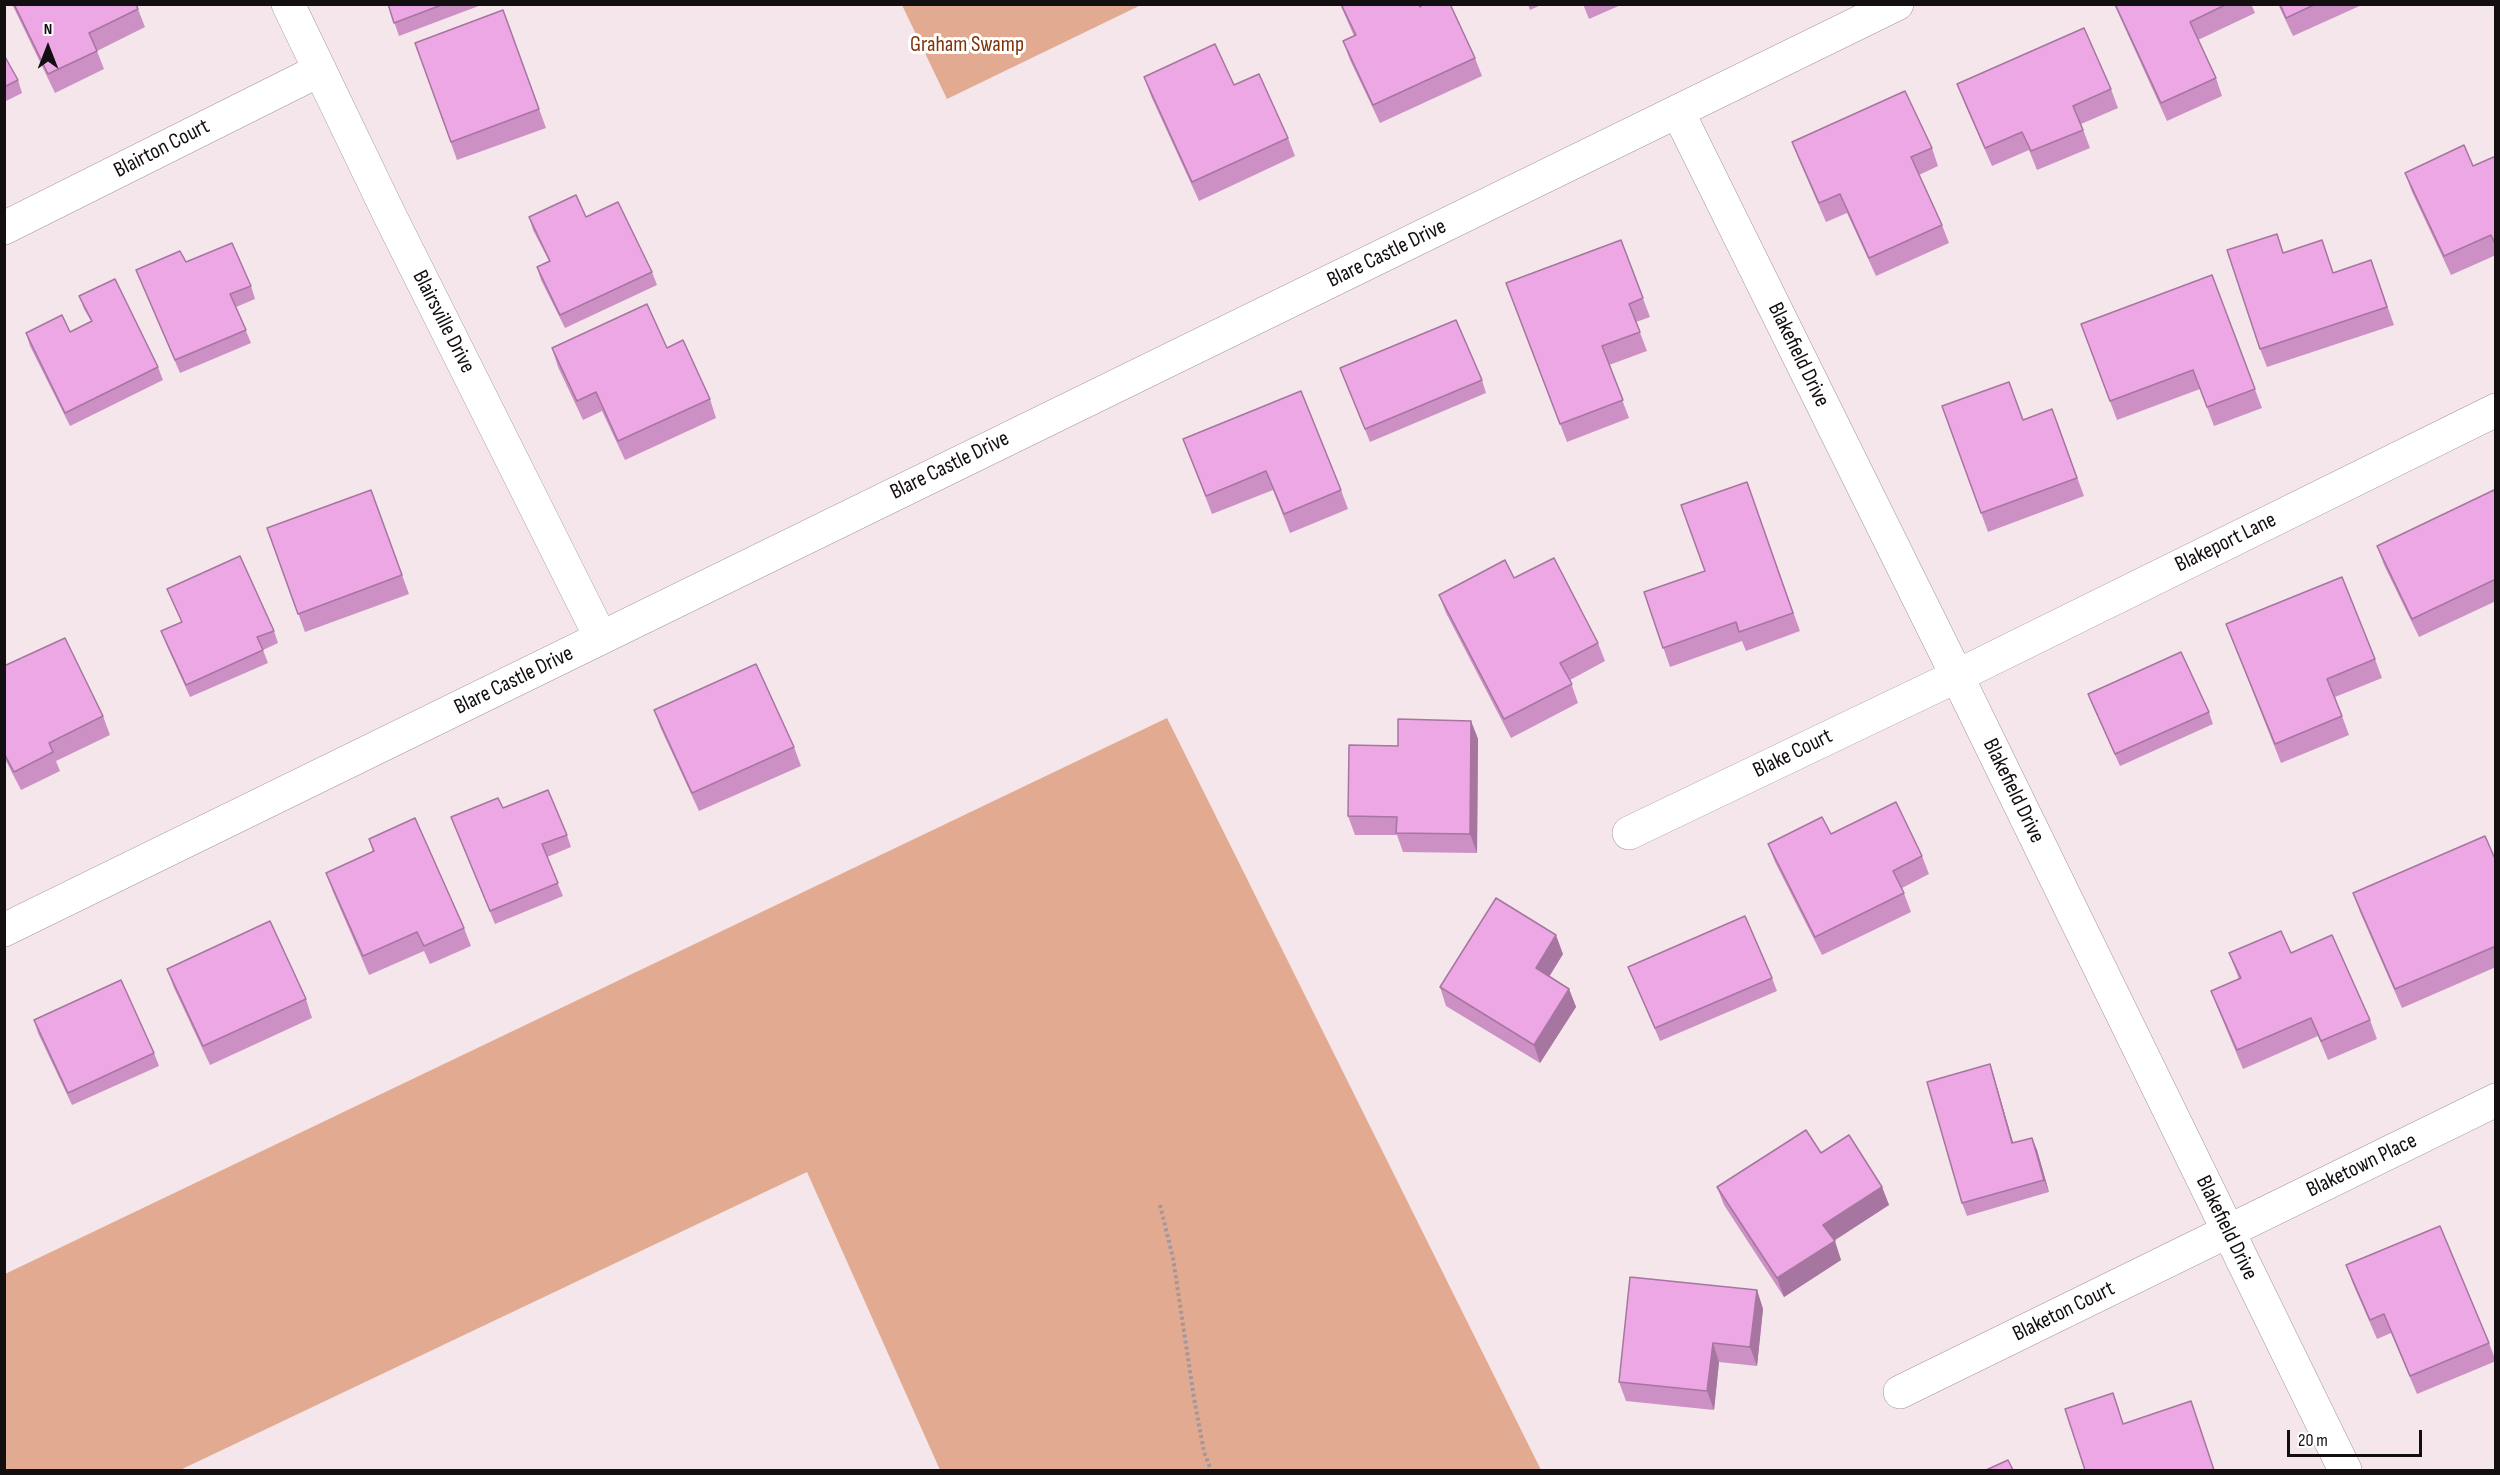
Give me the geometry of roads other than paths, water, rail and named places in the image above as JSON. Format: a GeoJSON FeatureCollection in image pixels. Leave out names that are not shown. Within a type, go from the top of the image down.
{"type":"FeatureCollection","features":[{"type":"Feature","properties":{"kind":"street","name":"Blairsville Drive"},"geometry":{"type":"LineString","coordinates":[[288,4],[395,226],[601,638]]}},
{"type":"Feature","properties":{"kind":"street","name":"Blare Castle Drive"},"geometry":{"type":"LineString","coordinates":[[4,930],[1897,4]]}},
{"type":"Feature","properties":{"kind":"street","name":"Blairton Court"},"geometry":{"type":"LineString","coordinates":[[4,228],[320,70]]}},
{"type":"Feature","properties":{"kind":"street","name":"Blakefield Drive"},"geometry":{"type":"LineString","coordinates":[[1678,112],[2345,1470]]}},
{"type":"Feature","properties":{"kind":"street","name":"Blakeport Lane"},"geometry":{"type":"LineString","coordinates":[[1957,676],[2496,410]]}},
{"type":"Feature","properties":{"kind":"street","name":"Blake Court"},"geometry":{"type":"LineString","coordinates":[[1629,833],[1957,676]]}},
{"type":"Feature","properties":{"kind":"street","name":"Blaketown Place"},"geometry":{"type":"LineString","coordinates":[[2228,1232],[2496,1100]]}},
{"type":"Feature","properties":{"kind":"street","name":"Blaketon Court"},"geometry":{"type":"LineString","coordinates":[[1900,1392],[2228,1232]]}},
{"type":"Feature","properties":{"kind":"park label","name":"Graham Swamp"},"geometry":{"type":"Point","coordinates":[967,45]}}]}
